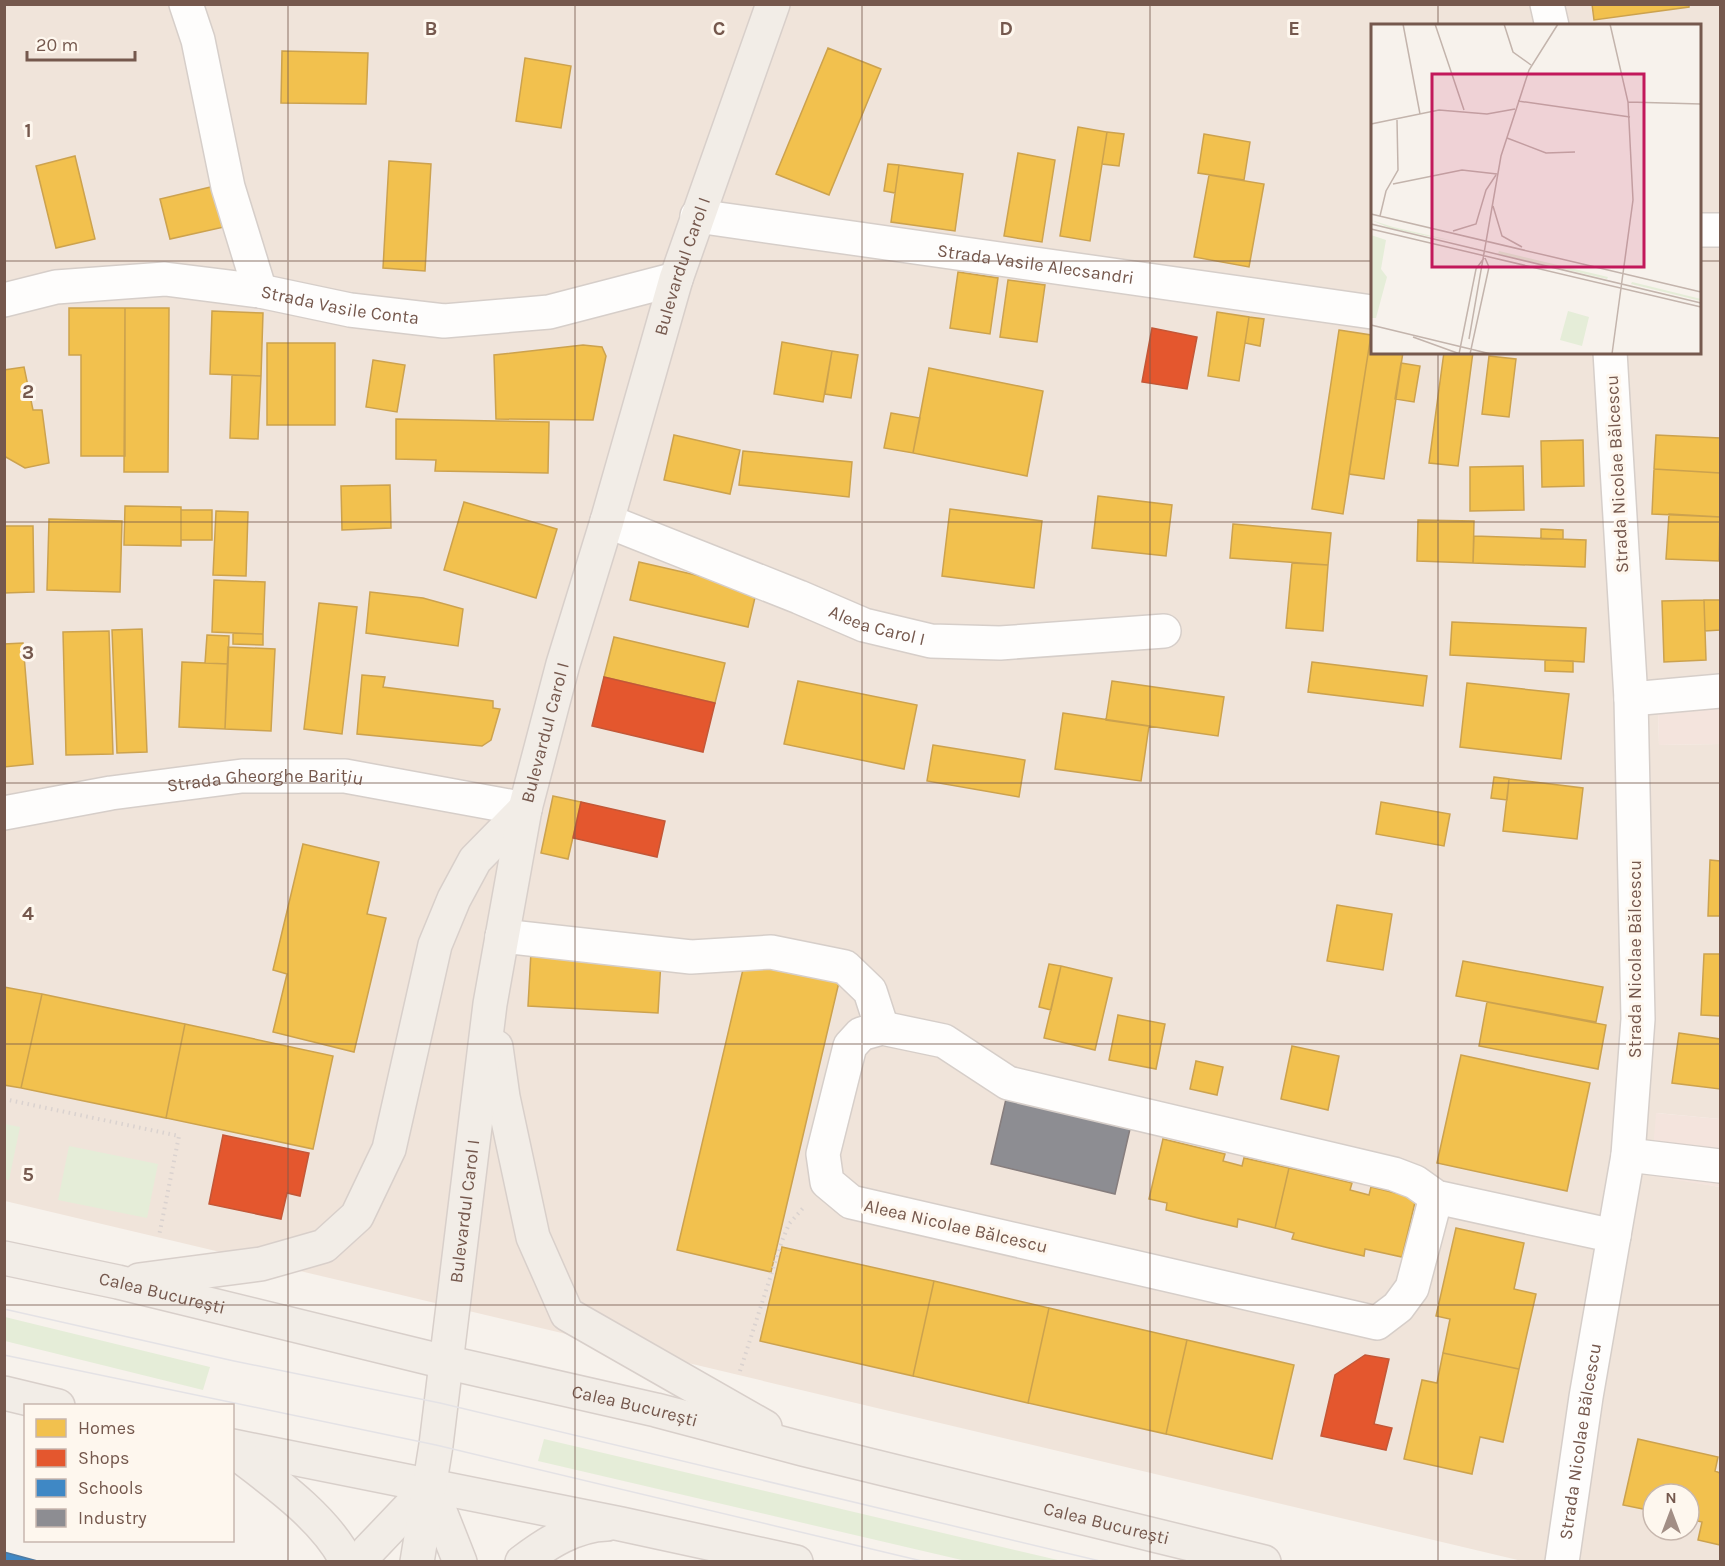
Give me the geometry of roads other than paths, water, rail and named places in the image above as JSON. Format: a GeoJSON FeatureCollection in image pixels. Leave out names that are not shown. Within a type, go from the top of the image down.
{"type":"FeatureCollection","features":[{"type":"Feature","properties":{"kind":"main road","name":"Bulevardul Carol I"},"geometry":{"type":"LineString","coordinates":[[460,1562],[430,1486],[489,1004],[525,809],[563,664],[607,521],[676,279],[773,4]]}},
{"type":"Feature","properties":{"kind":"main road"},"geometry":{"type":"LineString","coordinates":[[118,1282],[261,1264],[324,1246],[357,1216],[389,1149],[435,945],[453,899],[475,861],[525,809]]}},
{"type":"Feature","properties":{"kind":"main road"},"geometry":{"type":"LineString","coordinates":[[489,1004],[503,1097],[533,1237],[567,1314],[803,1449]]}},
{"type":"Feature","properties":{"kind":"main road","name":"Calea București"},"geometry":{"type":"LineString","coordinates":[[4,1258],[118,1282],[445,1362],[656,1410],[803,1449],[1264,1562]]}},
{"type":"Feature","properties":{"kind":"main road"},"geometry":{"type":"LineString","coordinates":[[4,1393],[50,1404]]}},
{"type":"Feature","properties":{"kind":"main road"},"geometry":{"type":"LineString","coordinates":[[234,1448],[621,1524],[796,1562]]}},
{"type":"Feature","properties":{"kind":"main road"},"geometry":{"type":"LineString","coordinates":[[234,1450],[288,1493],[336,1543],[347,1562]]}},
{"type":"Feature","properties":{"kind":"main road"},"geometry":{"type":"LineString","coordinates":[[364,1562],[368,1551],[430,1486]]}},
{"type":"Feature","properties":{"kind":"main road"},"geometry":{"type":"LineString","coordinates":[[417,1562],[430,1486]]}},
{"type":"Feature","properties":{"kind":"main road"},"geometry":{"type":"LineString","coordinates":[[522,1562],[546,1544],[591,1525],[621,1524]]}},
{"type":"Feature","properties":{"kind":"street"},"geometry":{"type":"LineString","coordinates":[[186,4],[198,40],[228,187],[260,291]]}},
{"type":"Feature","properties":{"kind":"street"},"geometry":{"type":"LineString","coordinates":[[1547,4],[1552,24]]}},
{"type":"Feature","properties":{"kind":"street","name":"Strada Vasile Alecsandri"},"geometry":{"type":"LineString","coordinates":[[698,216],[1371,312]]}},
{"type":"Feature","properties":{"kind":"street"},"geometry":{"type":"LineString","coordinates":[[1701,230],[1720,230]]}},
{"type":"Feature","properties":{"kind":"street","name":"Strada Vasile Conta"},"geometry":{"type":"LineString","coordinates":[[4,300],[56,287],[165,279],[260,291],[350,310],[444,321],[549,312],[676,279]]}},
{"type":"Feature","properties":{"kind":"street","name":"Strada Nicolae Bălcescu"},"geometry":{"type":"LineString","coordinates":[[1562,1562],[1586,1397],[1628,1155],[1638,1019],[1631,699],[1610,354]]}},
{"type":"Feature","properties":{"kind":"street","name":"Aleea Carol I"},"geometry":{"type":"LineString","coordinates":[[607,521],[800,597],[864,625],[931,641],[1000,643],[1164,631]]}},
{"type":"Feature","properties":{"kind":"street"},"geometry":{"type":"LineString","coordinates":[[1631,699],[1720,691]]}},
{"type":"Feature","properties":{"kind":"street","name":"Strada Gheorghe Barițiu"},"geometry":{"type":"LineString","coordinates":[[4,813],[111,793],[242,776],[345,776],[525,809]]}},
{"type":"Feature","properties":{"kind":"street"},"geometry":{"type":"LineString","coordinates":[[502,936],[692,957],[771,952],[845,967],[870,991],[882,1028],[944,1041],[1008,1083],[1394,1174],[1415,1182],[1436,1197],[1614,1236]]}},
{"type":"Feature","properties":{"kind":"street","name":"Aleea Nicolae Bălcescu"},"geometry":{"type":"LineString","coordinates":[[882,1028],[861,1034],[850,1046],[824,1154],[827,1182],[851,1202],[1377,1323],[1398,1307],[1412,1288],[1436,1197]]}},
{"type":"Feature","properties":{"kind":"street"},"geometry":{"type":"LineString","coordinates":[[1628,1155],[1720,1166]]}},
{"type":"Feature","properties":{"kind":"tram line"},"geometry":{"type":"LineString","coordinates":[[4,1309],[234,1361],[440,1403],[1104,1562]]}},
{"type":"Feature","properties":{"kind":"tram line"},"geometry":{"type":"LineString","coordinates":[[4,1355],[436,1445],[926,1562]]}}]}
